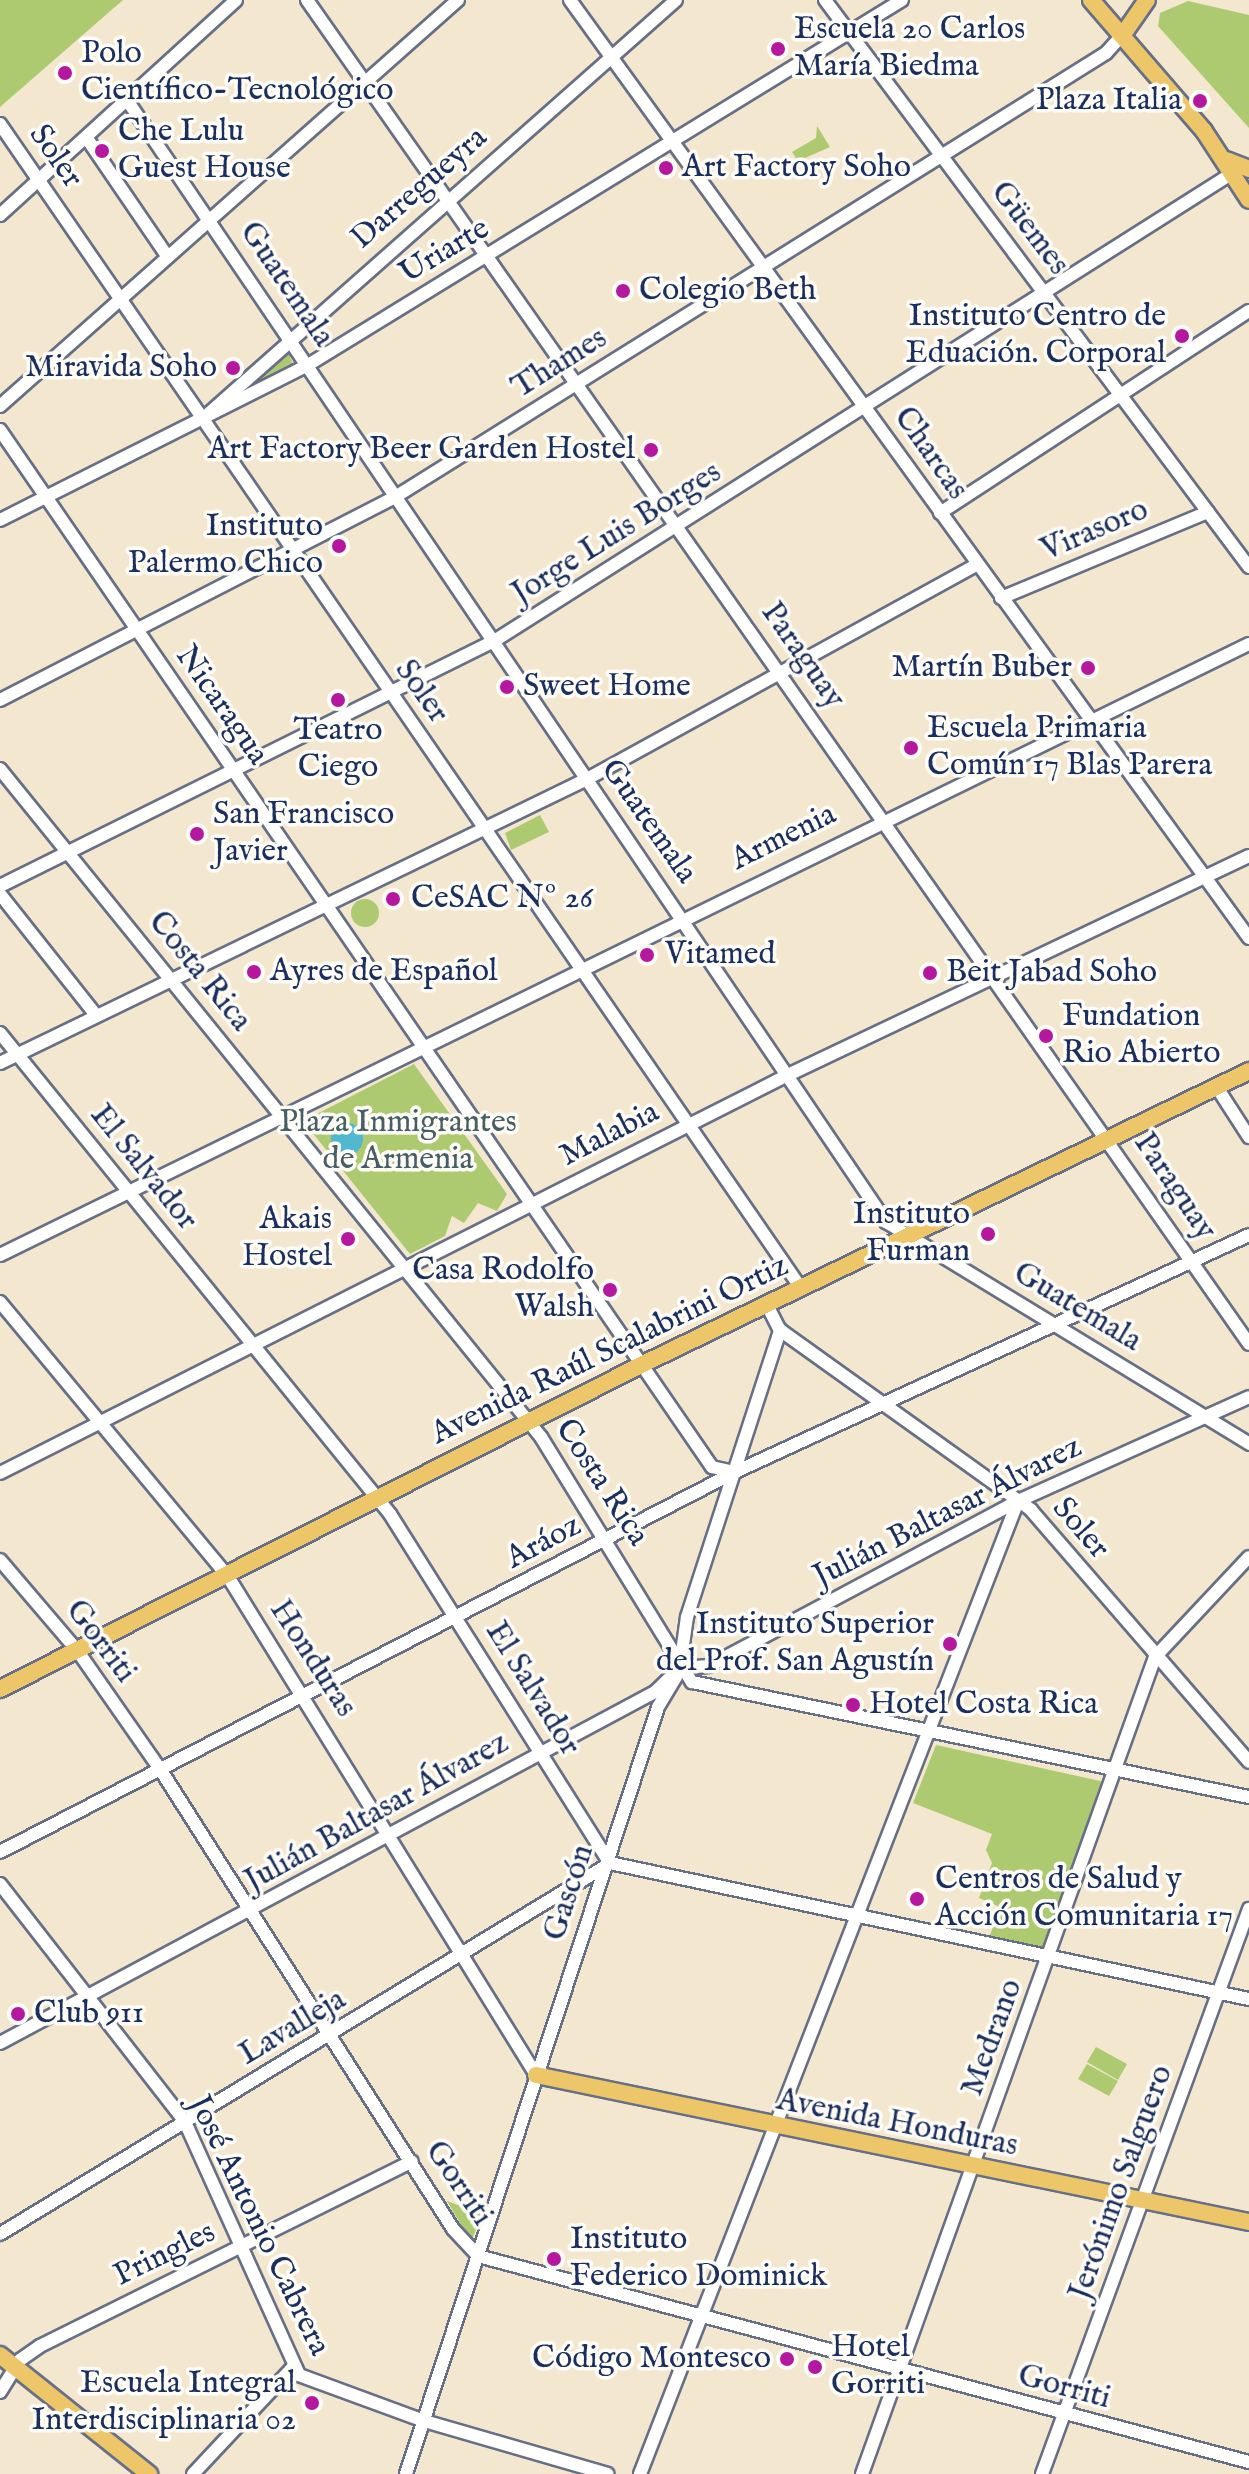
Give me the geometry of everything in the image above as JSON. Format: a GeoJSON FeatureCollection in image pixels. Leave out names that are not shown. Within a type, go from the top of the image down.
{"type":"FeatureCollection","features":[{"type":"Feature","properties":{"kind":"main road"},"geometry":{"type":"LineString","coordinates":[[1091,0],[1124,33],[1229,167],[1249,200]]}},
{"type":"Feature","properties":{"kind":"main road"},"geometry":{"type":"LineString","coordinates":[[1124,33],[1147,0]]}},
{"type":"Feature","properties":{"kind":"main road"},"geometry":{"type":"LineString","coordinates":[[1229,167],[1249,169]]}},
{"type":"Feature","properties":{"kind":"main road","name":"Avenida Raúl Scalabrini Ortiz"},"geometry":{"type":"LineString","coordinates":[[0,1689],[643,1364],[1249,1071]]}},
{"type":"Feature","properties":{"kind":"main road","name":"Avenida Honduras"},"geometry":{"type":"LineString","coordinates":[[536,2075],[777,2129],[1249,2222]]}},
{"type":"Feature","properties":{"kind":"main road"},"geometry":{"type":"LineString","coordinates":[[0,2355],[149,2474]]}},
{"type":"Feature","properties":{"kind":"street"},"geometry":{"type":"LineString","coordinates":[[0,215],[236,0]]}},
{"type":"Feature","properties":{"kind":"street","name":"Paraguay"},"geometry":{"type":"LineString","coordinates":[[307,0],[1110,1138],[1249,1344]]}},
{"type":"Feature","properties":{"kind":"street"},"geometry":{"type":"LineString","coordinates":[[0,406],[458,0]]}},
{"type":"Feature","properties":{"kind":"street","name":"Charcas"},"geometry":{"type":"LineString","coordinates":[[570,0],[976,565],[1249,938]]}},
{"type":"Feature","properties":{"kind":"street","name":"Darregueyra"},"geometry":{"type":"LineString","coordinates":[[202,420],[290,337],[676,0]]}},
{"type":"Feature","properties":{"kind":"street","name":"Güemes"},"geometry":{"type":"LineString","coordinates":[[825,0],[1249,567]]}},
{"type":"Feature","properties":{"kind":"street","name":"Uriarte"},"geometry":{"type":"LineString","coordinates":[[0,520],[308,365],[674,143],[902,0]]}},
{"type":"Feature","properties":{"kind":"street","name":"Thames"},"geometry":{"type":"LineString","coordinates":[[0,700],[395,497],[765,269],[1106,53],[1124,33]]}},
{"type":"Feature","properties":{"kind":"street","name":"Guatemala"},"geometry":{"type":"LineString","coordinates":[[127,100],[790,1074],[886,1222],[1249,1444]]}},
{"type":"Feature","properties":{"kind":"street","name":"Soler"},"geometry":{"type":"LineString","coordinates":[[0,124],[686,1126],[801,1288]]}},
{"type":"Feature","properties":{"kind":"street"},"geometry":{"type":"LineString","coordinates":[[86,137],[168,257]]}},
{"type":"Feature","properties":{"kind":"street","name":"Jorge Luis Borges"},"geometry":{"type":"LineString","coordinates":[[0,886],[494,641],[1046,295],[1229,167]]}},
{"type":"Feature","properties":{"kind":"street"},"geometry":{"type":"LineString","coordinates":[[940,513],[1249,311]]}},
{"type":"Feature","properties":{"kind":"street","name":"Nicaragua"},"geometry":{"type":"LineString","coordinates":[[0,430],[712,1467],[735,1472]]}},
{"type":"Feature","properties":{"kind":"street","name":"Virasoro"},"geometry":{"type":"LineString","coordinates":[[1001,598],[1208,512]]}},
{"type":"Feature","properties":{"kind":"street"},"geometry":{"type":"LineString","coordinates":[[0,1063],[587,779],[976,565]]}},
{"type":"Feature","properties":{"kind":"street","name":"Armenia"},"geometry":{"type":"LineString","coordinates":[[0,1255],[682,916],[1249,644]]}},
{"type":"Feature","properties":{"kind":"street","name":"Costa Rica"},"geometry":{"type":"LineString","coordinates":[[0,769],[530,1423],[670,1637],[680,1668]]}},
{"type":"Feature","properties":{"kind":"street","name":"Malabia"},"geometry":{"type":"LineString","coordinates":[[0,1473],[790,1074],[1249,856]]}},
{"type":"Feature","properties":{"kind":"street"},"geometry":{"type":"LineString","coordinates":[[0,894],[96,1015]]}},
{"type":"Feature","properties":{"kind":"street","name":"El Salvador"},"geometry":{"type":"LineString","coordinates":[[0,1033],[377,1498],[457,1618],[610,1863]]}},
{"type":"Feature","properties":{"kind":"street"},"geometry":{"type":"LineString","coordinates":[[1216,1086],[1249,1137]]}},
{"type":"Feature","properties":{"kind":"street","name":"Aráoz"},"geometry":{"type":"LineString","coordinates":[[0,1852],[735,1472],[1050,1322],[1249,1235]]}},
{"type":"Feature","properties":{"kind":"street","name":"Honduras"},"geometry":{"type":"LineString","coordinates":[[0,1302],[227,1575],[467,1953],[536,2075]]}},
{"type":"Feature","properties":{"kind":"street","name":"Soler"},"geometry":{"type":"LineString","coordinates":[[767,1305],[780,1330],[1018,1501],[1249,1762]]}},
{"type":"Feature","properties":{"kind":"street","name":"Gascón"},"geometry":{"type":"LineString","coordinates":[[406,2474],[536,2075],[610,1863],[658,1707],[680,1668],[687,1617],[780,1330]]}},
{"type":"Feature","properties":{"kind":"street","name":"Julián Baltasar Álvarez"},"geometry":{"type":"LineString","coordinates":[[0,2043],[251,1912],[655,1692],[680,1668],[709,1666],[1018,1501],[1249,1397]]}},
{"type":"Feature","properties":{"kind":"street"},"geometry":{"type":"LineString","coordinates":[[640,2474],[777,2129],[1018,1501]]}},
{"type":"Feature","properties":{"kind":"street","name":"Medrano"},"geometry":{"type":"LineString","coordinates":[[862,2474],[1117,1773],[1155,1657],[1249,1557]]}},
{"type":"Feature","properties":{"kind":"street","name":"Gorriti"},"geometry":{"type":"LineString","coordinates":[[0,1560],[77,1650],[160,1769],[412,2161],[478,2256],[701,2319],[1249,2462]]}},
{"type":"Feature","properties":{"kind":"street"},"geometry":{"type":"LineString","coordinates":[[680,1668],[698,1685],[1117,1773],[1249,1797]]}},
{"type":"Feature","properties":{"kind":"street"},"geometry":{"type":"LineString","coordinates":[[610,1863],[856,1919],[1249,1999]]}},
{"type":"Feature","properties":{"kind":"street","name":"Lavalleja"},"geometry":{"type":"LineString","coordinates":[[0,2234],[332,2036],[610,1863]]}},
{"type":"Feature","properties":{"kind":"street","name":"José Antonio Cabrera"},"geometry":{"type":"LineString","coordinates":[[0,1884],[185,2122],[293,2367],[310,2382],[424,2421],[608,2474]]}},
{"type":"Feature","properties":{"kind":"street","name":"Jerónimo Salguero"},"geometry":{"type":"LineString","coordinates":[[1042,2474],[1249,1909]]}},
{"type":"Feature","properties":{"kind":"street","name":"Pringles"},"geometry":{"type":"LineString","coordinates":[[0,2392],[15,2367],[40,2346],[412,2161]]}},
{"type":"Feature","properties":{"kind":"street"},"geometry":{"type":"LineString","coordinates":[[193,2474],[293,2367]]}},
{"type":"Feature","properties":{"kind":"green space"},"geometry":{"type":"Polygon","coordinates":[[[0,0],[123,0],[0,107],[0,0]]]}},
{"type":"Feature","properties":{"kind":"green space","name":"Plaza Italia"},"geometry":{"type":"Polygon","coordinates":[[[1188,1],[1249,15],[1249,128],[1158,26],[1160,13],[1188,1]]]}},
{"type":"Feature","properties":{"kind":"green space"},"geometry":{"type":"Polygon","coordinates":[[[817,126],[830,147],[798,161],[792,152],[816,138],[817,126]]]}},
{"type":"Feature","properties":{"kind":"green space"},"geometry":{"type":"Polygon","coordinates":[[[287,350],[293,364],[243,393],[240,387],[287,350]]]}},
{"type":"Feature","properties":{"kind":"green space"},"geometry":{"type":"Polygon","coordinates":[[[540,815],[549,832],[511,850],[505,833],[540,815]]]}},
{"type":"Feature","properties":{"kind":"green space"},"geometry":{"type":"Polygon","coordinates":[[[365,899],[375,903],[379,913],[375,923],[365,927],[355,923],[351,913],[355,903],[365,899]]]}},
{"type":"Feature","properties":{"kind":"green space","name":"Plaza Inmigrantes de Armenia"},"geometry":{"type":"Polygon","coordinates":[[[414,1064],[507,1194],[497,1211],[478,1203],[464,1223],[452,1216],[445,1236],[410,1254],[303,1121],[414,1064]]]}},
{"type":"Feature","properties":{"kind":"green space"},"geometry":{"type":"Polygon","coordinates":[[[936,1745],[1105,1782],[1044,1950],[989,1938],[1000,1907],[979,1898],[992,1863],[986,1850],[992,1834],[913,1803],[936,1745]]]}},
{"type":"Feature","properties":{"kind":"green space"},"geometry":{"type":"Polygon","coordinates":[[[1096,2047],[1127,2064],[1118,2080],[1087,2062],[1096,2047]]]}},
{"type":"Feature","properties":{"kind":"green space"},"geometry":{"type":"Polygon","coordinates":[[[1087,2064],[1118,2081],[1109,2096],[1078,2079],[1087,2064]]]}},
{"type":"Feature","properties":{"kind":"green space"},"geometry":{"type":"Polygon","coordinates":[[[447,2201],[482,2214],[471,2242],[447,2201]]]}},
{"type":"Feature","properties":{"kind":"water"},"geometry":{"type":"Polygon","coordinates":[[[347,1123],[358,1128],[363,1139],[358,1150],[347,1155],[336,1150],[331,1139],[336,1128],[347,1123]]]}},
{"type":"Feature","properties":{"kind":"place","name":"Escuela 20 Carlos María Biedma"},"geometry":{"type":"Point","coordinates":[778,49]}},
{"type":"Feature","properties":{"kind":"place","name":"Polo Científico-Tecnológico"},"geometry":{"type":"Point","coordinates":[65,73]}},
{"type":"Feature","properties":{"kind":"place","name":"Plaza Italia"},"geometry":{"type":"Point","coordinates":[1200,101]}},
{"type":"Feature","properties":{"kind":"place","name":"Che Lulu Guest House"},"geometry":{"type":"Point","coordinates":[102,151]}},
{"type":"Feature","properties":{"kind":"place","name":"Art Factory Soho"},"geometry":{"type":"Point","coordinates":[666,168]}},
{"type":"Feature","properties":{"kind":"place","name":"Colegio Beth"},"geometry":{"type":"Point","coordinates":[623,291]}},
{"type":"Feature","properties":{"kind":"place","name":"Instituto Centro de Eduación. Corporal"},"geometry":{"type":"Point","coordinates":[1182,336]}},
{"type":"Feature","properties":{"kind":"place","name":"Miravida Soho"},"geometry":{"type":"Point","coordinates":[233,368]}},
{"type":"Feature","properties":{"kind":"place","name":"Art Factory Beer Garden Hostel"},"geometry":{"type":"Point","coordinates":[651,450]}},
{"type":"Feature","properties":{"kind":"place","name":"Instituto Palermo Chico"},"geometry":{"type":"Point","coordinates":[339,546]}},
{"type":"Feature","properties":{"kind":"place","name":"Martín Buber"},"geometry":{"type":"Point","coordinates":[1088,668]}},
{"type":"Feature","properties":{"kind":"place","name":"Sweet Home"},"geometry":{"type":"Point","coordinates":[507,687]}},
{"type":"Feature","properties":{"kind":"place","name":"Teatro Ciego"},"geometry":{"type":"Point","coordinates":[338,700]}},
{"type":"Feature","properties":{"kind":"place","name":"Escuela Primaria Común 17 Blas Parera"},"geometry":{"type":"Point","coordinates":[911,748]}},
{"type":"Feature","properties":{"kind":"place","name":"San Francisco Javier"},"geometry":{"type":"Point","coordinates":[197,834]}},
{"type":"Feature","properties":{"kind":"place","name":"CeSAC Nº 26"},"geometry":{"type":"Point","coordinates":[393,899]}},
{"type":"Feature","properties":{"kind":"place","name":"Vitamed"},"geometry":{"type":"Point","coordinates":[647,955]}},
{"type":"Feature","properties":{"kind":"place","name":"Ayres de Español"},"geometry":{"type":"Point","coordinates":[254,972]}},
{"type":"Feature","properties":{"kind":"place","name":"Beit Jabad Soho"},"geometry":{"type":"Point","coordinates":[930,973]}},
{"type":"Feature","properties":{"kind":"place","name":"Fundation Rio Abierto"},"geometry":{"type":"Point","coordinates":[1046,1036]}},
{"type":"Feature","properties":{"kind":"place","name":"Instituto Furman"},"geometry":{"type":"Point","coordinates":[988,1234]}},
{"type":"Feature","properties":{"kind":"place","name":"Akais Hostel"},"geometry":{"type":"Point","coordinates":[348,1239]}},
{"type":"Feature","properties":{"kind":"place","name":"Casa Rodolfo Walsh"},"geometry":{"type":"Point","coordinates":[610,1290]}},
{"type":"Feature","properties":{"kind":"place","name":"Instituto Superior del Prof. San Agustín"},"geometry":{"type":"Point","coordinates":[950,1644]}},
{"type":"Feature","properties":{"kind":"place","name":"Hotel Costa Rica"},"geometry":{"type":"Point","coordinates":[853,1705]}},
{"type":"Feature","properties":{"kind":"place","name":"Centros de Salud y Acción Comunitaria 17"},"geometry":{"type":"Point","coordinates":[917,1899]}},
{"type":"Feature","properties":{"kind":"place","name":"Club 911"},"geometry":{"type":"Point","coordinates":[18,2014]}},
{"type":"Feature","properties":{"kind":"place","name":"Instituto Federico Dominick"},"geometry":{"type":"Point","coordinates":[554,2259]}},
{"type":"Feature","properties":{"kind":"place","name":"Código Montesco"},"geometry":{"type":"Point","coordinates":[787,2359]}},
{"type":"Feature","properties":{"kind":"place","name":"Hotel Gorriti"},"geometry":{"type":"Point","coordinates":[815,2367]}},
{"type":"Feature","properties":{"kind":"place","name":"Escuela Integral Interdisciplinaria 02"},"geometry":{"type":"Point","coordinates":[312,2403]}}]}
